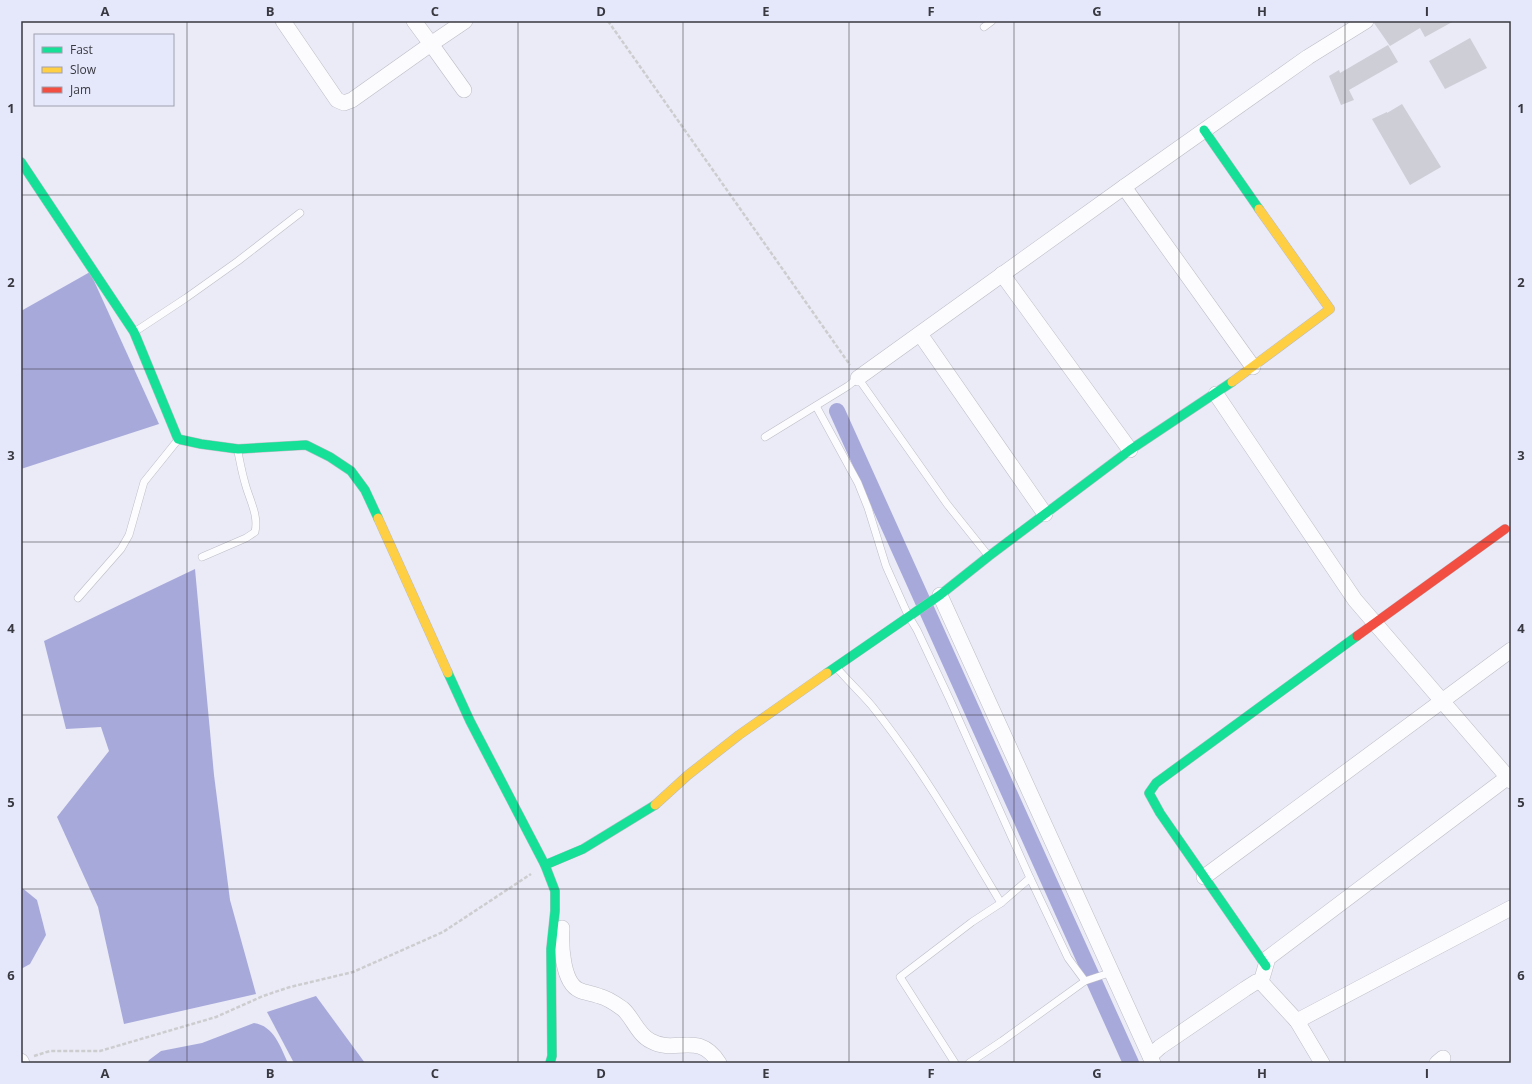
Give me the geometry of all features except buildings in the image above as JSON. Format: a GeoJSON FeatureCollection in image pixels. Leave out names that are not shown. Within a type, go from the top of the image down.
{"type":"FeatureCollection","features":[{"type":"Feature","properties":{"kind":"street"},"geometry":{"type":"LineString","coordinates":[[283,21],[337,100],[344,103],[352,100],[465,21]]}},
{"type":"Feature","properties":{"kind":"street"},"geometry":{"type":"LineString","coordinates":[[414,21],[464,90]]}},
{"type":"Feature","properties":{"kind":"street"},"geometry":{"type":"LineString","coordinates":[[858,378],[1204,130],[1359,23]]}},
{"type":"Feature","properties":{"kind":"street"},"geometry":{"type":"LineString","coordinates":[[545,865],[583,849],[656,804],[688,775],[739,735],[911,613],[940,596],[988,556],[1130,450],[1216,394],[1330,309],[1204,130]]}},
{"type":"Feature","properties":{"kind":"street"},"geometry":{"type":"LineString","coordinates":[[21,162],[134,332],[178,439],[238,449],[306,445],[330,457],[351,471],[365,490],[470,721],[545,865],[555,891],[562,902],[564,910],[561,946],[565,964],[573,986],[577,990],[600,996],[614,1003],[625,1011],[650,1041],[669,1046],[690,1044],[701,1046],[714,1056],[719,1063]]}},
{"type":"Feature","properties":{"kind":"street"},"geometry":{"type":"LineString","coordinates":[[1124,187],[1252,367]]}},
{"type":"Feature","properties":{"kind":"street"},"geometry":{"type":"LineString","coordinates":[[1002,274],[1130,450]]}},
{"type":"Feature","properties":{"kind":"street"},"geometry":{"type":"LineString","coordinates":[[920,334],[1045,514]]}},
{"type":"Feature","properties":{"kind":"street"},"geometry":{"type":"LineString","coordinates":[[1216,394],[1355,600],[1509,779],[1268,958],[1261,982]]}},
{"type":"Feature","properties":{"kind":"street"},"geometry":{"type":"LineString","coordinates":[[1266,966],[1160,813],[1149,794],[1156,783],[1505,529]]}},
{"type":"Feature","properties":{"kind":"street"},"geometry":{"type":"LineString","coordinates":[[940,596],[1151,1059],[1160,1047],[1245,989],[1256,982],[1261,982]]}},
{"type":"Feature","properties":{"kind":"street"},"geometry":{"type":"LineString","coordinates":[[1204,877],[1511,650]]}},
{"type":"Feature","properties":{"kind":"street"},"geometry":{"type":"LineString","coordinates":[[550,1063],[552,1056],[551,949],[555,911],[555,891]]}},
{"type":"Feature","properties":{"kind":"street"},"geometry":{"type":"LineString","coordinates":[[1297,1021],[1511,908]]}},
{"type":"Feature","properties":{"kind":"street"},"geometry":{"type":"LineString","coordinates":[[1261,982],[1297,1021],[1322,1063]]}},
{"type":"Feature","properties":{"kind":"lane"},"geometry":{"type":"LineString","coordinates":[[984,27],[992,21]]}},
{"type":"Feature","properties":{"kind":"lane"},"geometry":{"type":"LineString","coordinates":[[134,332],[186,298],[238,261],[300,213]]}},
{"type":"Feature","properties":{"kind":"lane"},"geometry":{"type":"LineString","coordinates":[[765,438],[858,378],[947,504],[988,556]]}},
{"type":"Feature","properties":{"kind":"lane"},"geometry":{"type":"LineString","coordinates":[[816,406],[858,483],[868,508],[886,566],[911,613],[917,630],[1030,878],[1068,958],[1085,981]]}},
{"type":"Feature","properties":{"kind":"lane"},"geometry":{"type":"LineString","coordinates":[[78,598],[122,549],[129,535],[144,482],[178,439]]}},
{"type":"Feature","properties":{"kind":"lane"},"geometry":{"type":"LineString","coordinates":[[202,557],[246,538],[255,532],[255,514],[245,484],[238,449]]}},
{"type":"Feature","properties":{"kind":"lane"},"geometry":{"type":"LineString","coordinates":[[836,667],[872,706],[911,759],[948,815],[1001,903]]}},
{"type":"Feature","properties":{"kind":"lane"},"geometry":{"type":"LineString","coordinates":[[955,1063],[900,977],[972,922],[1001,903],[1030,878]]}},
{"type":"Feature","properties":{"kind":"lane"},"geometry":{"type":"LineString","coordinates":[[968,1063],[1002,1041],[1085,981],[1112,972]]}},
{"type":"Feature","properties":{"kind":"path"},"geometry":{"type":"LineString","coordinates":[[608,21],[837,345],[858,378]]}},
{"type":"Feature","properties":{"kind":"path"},"geometry":{"type":"LineString","coordinates":[[24,1061],[50,1051],[100,1051],[216,1017],[263,996],[290,987],[353,972],[443,932],[545,865]]}},
{"type":"Feature","properties":{"kind":"water"},"geometry":{"type":"Polygon","coordinates":[[[90,272],[159,424],[21,469],[21,311],[90,272]]]}},
{"type":"Feature","properties":{"kind":"water"},"geometry":{"type":"Polygon","coordinates":[[[195,569],[214,775],[230,900],[256,994],[124,1024],[98,907],[57,817],[109,751],[101,727],[66,729],[44,641],[195,569]]]}},
{"type":"Feature","properties":{"kind":"water"},"geometry":{"type":"Polygon","coordinates":[[[21,887],[37,900],[46,935],[30,964],[21,969],[21,887]]]}},
{"type":"Feature","properties":{"kind":"water"},"geometry":{"type":"Polygon","coordinates":[[[316,996],[365,1063],[294,1063],[267,1012],[316,996]]]}},
{"type":"Feature","properties":{"kind":"water"},"geometry":{"type":"Polygon","coordinates":[[[254,1023],[267,1028],[271,1032],[276,1038],[288,1063],[147,1063],[161,1051],[202,1043],[254,1023]]]}},
{"type":"Feature","properties":{"kind":"waterway"},"geometry":{"type":"LineString","coordinates":[[837,411],[1131,1063]]}},
{"type":"Feature","properties":{"kind":"traffic: fast"},"geometry":{"type":"LineString","coordinates":[[1204,130],[1259,209]]}},
{"type":"Feature","properties":{"kind":"traffic: fast"},"geometry":{"type":"LineString","coordinates":[[21,162],[134,332],[178,439],[238,449],[306,445],[330,457],[351,471],[365,490],[378,518]]}},
{"type":"Feature","properties":{"kind":"traffic: fast"},"geometry":{"type":"LineString","coordinates":[[827,673],[940,595],[989,556],[1130,450],[1232,382]]}},
{"type":"Feature","properties":{"kind":"traffic: fast"},"geometry":{"type":"LineString","coordinates":[[1266,966],[1160,813],[1149,793],[1156,783],[1357,636]]}},
{"type":"Feature","properties":{"kind":"traffic: fast"},"geometry":{"type":"LineString","coordinates":[[448,673],[470,721],[545,865]]}},
{"type":"Feature","properties":{"kind":"traffic: fast"},"geometry":{"type":"LineString","coordinates":[[550,1063],[552,1056],[551,949],[555,911],[555,891],[545,865],[583,849],[655,805]]}},
{"type":"Feature","properties":{"kind":"traffic: slow"},"geometry":{"type":"LineString","coordinates":[[1232,382],[1330,309],[1259,209]]}},
{"type":"Feature","properties":{"kind":"traffic: slow"},"geometry":{"type":"LineString","coordinates":[[378,518],[448,673]]}},
{"type":"Feature","properties":{"kind":"traffic: slow"},"geometry":{"type":"LineString","coordinates":[[655,805],[688,775],[739,735],[827,673]]}},
{"type":"Feature","properties":{"kind":"traffic: jam"},"geometry":{"type":"LineString","coordinates":[[1357,636],[1505,529]]}}]}
